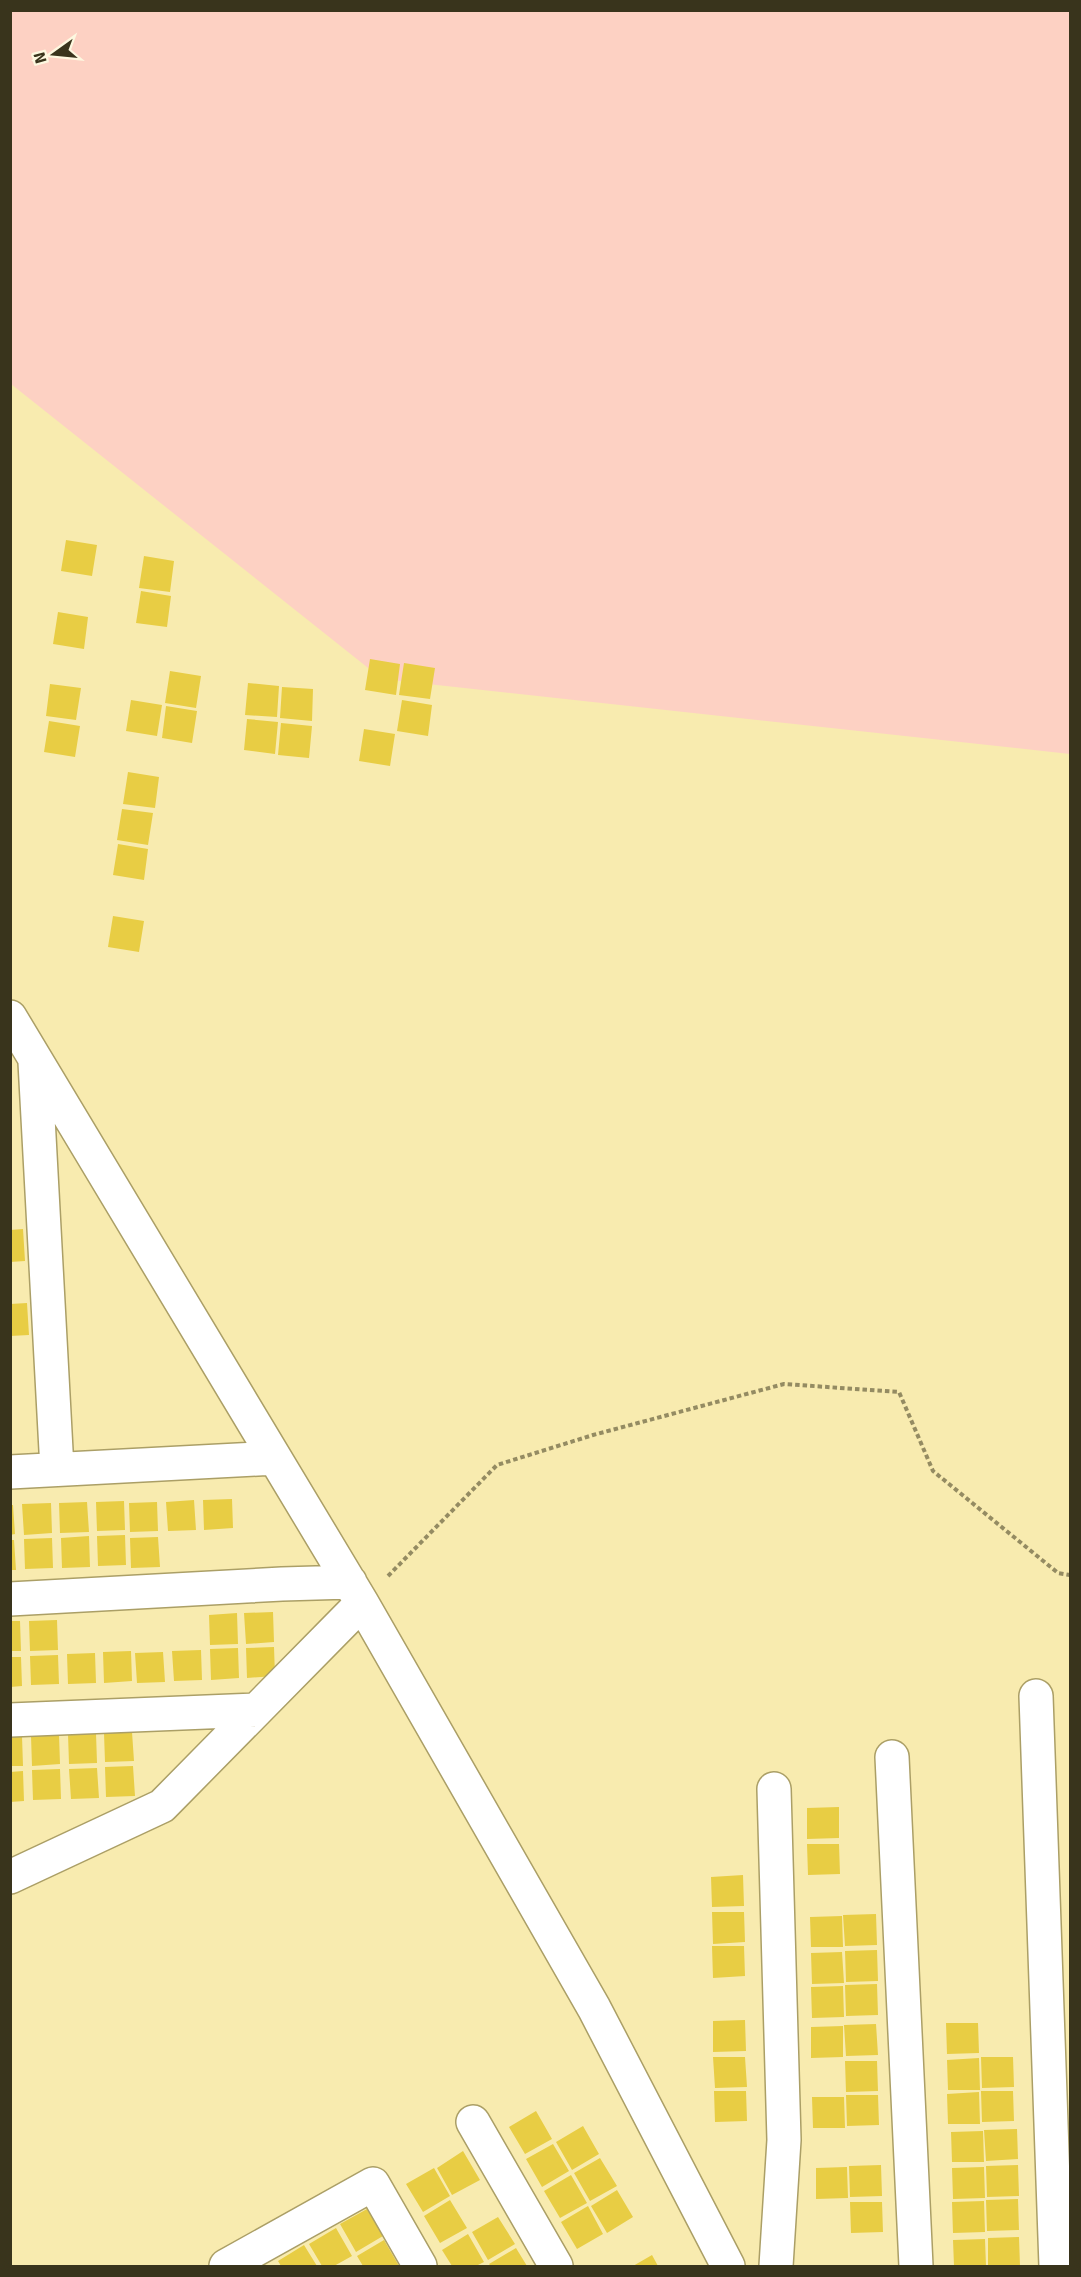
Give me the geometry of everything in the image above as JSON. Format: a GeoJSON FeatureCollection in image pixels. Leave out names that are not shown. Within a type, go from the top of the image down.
{"type":"FeatureCollection","features":[{"type":"Feature","properties":{"kind":"street"},"geometry":{"type":"LineString","coordinates":[[10,1017],[356,1592],[594,2008],[728,2266]]}},
{"type":"Feature","properties":{"kind":"street"},"geometry":{"type":"LineString","coordinates":[[34,1057],[57,1469]]}},
{"type":"Feature","properties":{"kind":"street"},"geometry":{"type":"LineString","coordinates":[[10,1472],[274,1458]]}},
{"type":"Feature","properties":{"kind":"street"},"geometry":{"type":"LineString","coordinates":[[10,1599],[282,1584],[356,1592]]}},
{"type":"Feature","properties":{"kind":"street"},"geometry":{"type":"LineString","coordinates":[[10,1877],[162,1806],[256,1710],[356,1592]]}},
{"type":"Feature","properties":{"kind":"street"},"geometry":{"type":"LineString","coordinates":[[1036,1696],[1056,2266]]}},
{"type":"Feature","properties":{"kind":"street"},"geometry":{"type":"LineString","coordinates":[[10,1720],[256,1710]]}},
{"type":"Feature","properties":{"kind":"street"},"geometry":{"type":"LineString","coordinates":[[892,1757],[916,2266]]}},
{"type":"Feature","properties":{"kind":"street"},"geometry":{"type":"LineString","coordinates":[[774,1789],[784,2140],[776,2266]]}},
{"type":"Feature","properties":{"kind":"street"},"geometry":{"type":"LineString","coordinates":[[473,2122],[556,2266]]}},
{"type":"Feature","properties":{"kind":"street"},"geometry":{"type":"LineString","coordinates":[[226,2266],[373,2184],[420,2266]]}},
{"type":"Feature","properties":{"kind":"path"},"geometry":{"type":"LineString","coordinates":[[356,1592],[497,1465],[593,1435],[784,1384],[900,1392],[933,1471],[1058,1573],[1071,1575]]}},
{"type":"Feature","properties":{"kind":"shaded area"},"geometry":{"type":"Polygon","coordinates":[[[10,11],[1070,11],[1070,754],[382,679],[11,384],[10,11]]]}},
{"type":"Feature","properties":{"kind":"building"},"geometry":{"type":"Polygon","coordinates":[[[66,540],[97,545],[92,576],[61,571],[66,540]]]}},
{"type":"Feature","properties":{"kind":"building"},"geometry":{"type":"Polygon","coordinates":[[[144,556],[174,561],[170,592],[139,588],[144,556]]]}},
{"type":"Feature","properties":{"kind":"building"},"geometry":{"type":"Polygon","coordinates":[[[141,591],[171,596],[167,627],[136,623],[141,591]]]}},
{"type":"Feature","properties":{"kind":"building"},"geometry":{"type":"Polygon","coordinates":[[[58,612],[88,617],[84,649],[53,644],[58,612]]]}},
{"type":"Feature","properties":{"kind":"building"},"geometry":{"type":"Polygon","coordinates":[[[370,659],[400,664],[396,695],[365,690],[370,659]]]}},
{"type":"Feature","properties":{"kind":"building"},"geometry":{"type":"Polygon","coordinates":[[[404,663],[435,668],[430,699],[399,695],[404,663]]]}},
{"type":"Feature","properties":{"kind":"building"},"geometry":{"type":"Polygon","coordinates":[[[170,671],[201,676],[196,708],[165,703],[170,671]]]}},
{"type":"Feature","properties":{"kind":"building"},"geometry":{"type":"Polygon","coordinates":[[[248,683],[279,686],[277,717],[245,715],[248,683]]]}},
{"type":"Feature","properties":{"kind":"building"},"geometry":{"type":"Polygon","coordinates":[[[50,684],[81,688],[76,720],[46,716],[50,684]]]}},
{"type":"Feature","properties":{"kind":"building"},"geometry":{"type":"Polygon","coordinates":[[[282,687],[313,689],[312,721],[280,718],[282,687]]]}},
{"type":"Feature","properties":{"kind":"building"},"geometry":{"type":"Polygon","coordinates":[[[131,700],[162,705],[157,736],[126,731],[131,700]]]}},
{"type":"Feature","properties":{"kind":"building"},"geometry":{"type":"Polygon","coordinates":[[[402,700],[432,705],[428,736],[397,731],[402,700]]]}},
{"type":"Feature","properties":{"kind":"building"},"geometry":{"type":"Polygon","coordinates":[[[166,706],[197,711],[192,743],[162,738],[166,706]]]}},
{"type":"Feature","properties":{"kind":"building"},"geometry":{"type":"Polygon","coordinates":[[[247,719],[278,722],[275,754],[244,750],[247,719]]]}},
{"type":"Feature","properties":{"kind":"building"},"geometry":{"type":"Polygon","coordinates":[[[49,721],[80,726],[75,757],[44,752],[49,721]]]}},
{"type":"Feature","properties":{"kind":"building"},"geometry":{"type":"Polygon","coordinates":[[[281,723],[312,726],[309,758],[278,755],[281,723]]]}},
{"type":"Feature","properties":{"kind":"building"},"geometry":{"type":"Polygon","coordinates":[[[364,729],[395,734],[390,766],[359,761],[364,729]]]}},
{"type":"Feature","properties":{"kind":"building"},"geometry":{"type":"Polygon","coordinates":[[[128,772],[159,777],[155,808],[123,804],[128,772]]]}},
{"type":"Feature","properties":{"kind":"building"},"geometry":{"type":"Polygon","coordinates":[[[122,809],[153,813],[148,845],[117,840],[122,809]]]}},
{"type":"Feature","properties":{"kind":"building"},"geometry":{"type":"Polygon","coordinates":[[[118,844],[148,849],[144,880],[113,875],[118,844]]]}},
{"type":"Feature","properties":{"kind":"building"},"geometry":{"type":"Polygon","coordinates":[[[113,916],[144,921],[139,952],[108,947],[113,916]]]}},
{"type":"Feature","properties":{"kind":"building"},"geometry":{"type":"Polygon","coordinates":[[[23,1229],[25,1261],[10,1262],[10,1230],[23,1229]]]}},
{"type":"Feature","properties":{"kind":"building"},"geometry":{"type":"Polygon","coordinates":[[[27,1303],[29,1335],[10,1336],[10,1304],[27,1303]]]}},
{"type":"Feature","properties":{"kind":"building"},"geometry":{"type":"Polygon","coordinates":[[[232,1499],[233,1528],[204,1530],[203,1500],[232,1499]]]}},
{"type":"Feature","properties":{"kind":"building"},"geometry":{"type":"Polygon","coordinates":[[[194,1500],[196,1530],[168,1531],[166,1502],[194,1500]]]}},
{"type":"Feature","properties":{"kind":"building"},"geometry":{"type":"Polygon","coordinates":[[[124,1501],[125,1530],[97,1531],[96,1502],[124,1501]]]}},
{"type":"Feature","properties":{"kind":"building"},"geometry":{"type":"Polygon","coordinates":[[[87,1502],[89,1532],[60,1533],[59,1503],[87,1502]]]}},
{"type":"Feature","properties":{"kind":"building"},"geometry":{"type":"Polygon","coordinates":[[[157,1502],[158,1531],[130,1532],[129,1503],[157,1502]]]}},
{"type":"Feature","properties":{"kind":"building"},"geometry":{"type":"Polygon","coordinates":[[[51,1503],[52,1533],[24,1535],[22,1504],[51,1503]]]}},
{"type":"Feature","properties":{"kind":"building"},"geometry":{"type":"Polygon","coordinates":[[[10,1505],[13,1505],[15,1534],[10,1535],[10,1505]]]}},
{"type":"Feature","properties":{"kind":"building"},"geometry":{"type":"Polygon","coordinates":[[[125,1535],[126,1565],[98,1566],[97,1536],[125,1535]]]}},
{"type":"Feature","properties":{"kind":"building"},"geometry":{"type":"Polygon","coordinates":[[[89,1536],[90,1567],[62,1568],[61,1538],[89,1536]]]}},
{"type":"Feature","properties":{"kind":"building"},"geometry":{"type":"Polygon","coordinates":[[[158,1537],[160,1567],[131,1568],[130,1538],[158,1537]]]}},
{"type":"Feature","properties":{"kind":"building"},"geometry":{"type":"Polygon","coordinates":[[[52,1538],[53,1568],[25,1569],[24,1539],[52,1538]]]}},
{"type":"Feature","properties":{"kind":"building"},"geometry":{"type":"Polygon","coordinates":[[[10,1540],[14,1540],[16,1570],[10,1570],[10,1540]]]}},
{"type":"Feature","properties":{"kind":"building"},"geometry":{"type":"Polygon","coordinates":[[[273,1612],[274,1642],[246,1644],[244,1613],[273,1612]]]}},
{"type":"Feature","properties":{"kind":"building"},"geometry":{"type":"Polygon","coordinates":[[[237,1613],[238,1644],[210,1645],[209,1615],[237,1613]]]}},
{"type":"Feature","properties":{"kind":"building"},"geometry":{"type":"Polygon","coordinates":[[[57,1620],[58,1650],[30,1651],[29,1621],[57,1620]]]}},
{"type":"Feature","properties":{"kind":"building"},"geometry":{"type":"Polygon","coordinates":[[[10,1621],[20,1621],[21,1651],[10,1651],[10,1621]]]}},
{"type":"Feature","properties":{"kind":"building"},"geometry":{"type":"Polygon","coordinates":[[[274,1647],[275,1676],[247,1678],[246,1648],[274,1647]]]}},
{"type":"Feature","properties":{"kind":"building"},"geometry":{"type":"Polygon","coordinates":[[[238,1648],[239,1678],[211,1680],[210,1649],[238,1648]]]}},
{"type":"Feature","properties":{"kind":"building"},"geometry":{"type":"Polygon","coordinates":[[[201,1650],[202,1680],[174,1681],[172,1651],[201,1650]]]}},
{"type":"Feature","properties":{"kind":"building"},"geometry":{"type":"Polygon","coordinates":[[[131,1651],[132,1681],[104,1683],[103,1652],[131,1651]]]}},
{"type":"Feature","properties":{"kind":"building"},"geometry":{"type":"Polygon","coordinates":[[[163,1652],[165,1682],[137,1683],[135,1653],[163,1652]]]}},
{"type":"Feature","properties":{"kind":"building"},"geometry":{"type":"Polygon","coordinates":[[[95,1653],[96,1683],[68,1684],[67,1654],[95,1653]]]}},
{"type":"Feature","properties":{"kind":"building"},"geometry":{"type":"Polygon","coordinates":[[[58,1655],[59,1684],[31,1685],[30,1656],[58,1655]]]}},
{"type":"Feature","properties":{"kind":"building"},"geometry":{"type":"Polygon","coordinates":[[[10,1657],[21,1657],[22,1686],[10,1687],[10,1657]]]}},
{"type":"Feature","properties":{"kind":"building"},"geometry":{"type":"Polygon","coordinates":[[[132,1732],[134,1761],[105,1762],[104,1733],[132,1732]]]}},
{"type":"Feature","properties":{"kind":"building"},"geometry":{"type":"Polygon","coordinates":[[[96,1733],[97,1763],[69,1764],[68,1734],[96,1733]]]}},
{"type":"Feature","properties":{"kind":"building"},"geometry":{"type":"Polygon","coordinates":[[[59,1734],[60,1764],[32,1766],[31,1736],[59,1734]]]}},
{"type":"Feature","properties":{"kind":"building"},"geometry":{"type":"Polygon","coordinates":[[[10,1736],[22,1736],[23,1766],[10,1766],[10,1736]]]}},
{"type":"Feature","properties":{"kind":"building"},"geometry":{"type":"Polygon","coordinates":[[[133,1766],[135,1796],[106,1797],[105,1767],[133,1766]]]}},
{"type":"Feature","properties":{"kind":"building"},"geometry":{"type":"Polygon","coordinates":[[[97,1768],[99,1798],[71,1799],[69,1769],[97,1768]]]}},
{"type":"Feature","properties":{"kind":"building"},"geometry":{"type":"Polygon","coordinates":[[[60,1769],[61,1799],[33,1800],[32,1770],[60,1769]]]}},
{"type":"Feature","properties":{"kind":"building"},"geometry":{"type":"Polygon","coordinates":[[[23,1771],[24,1801],[10,1802],[10,1772],[23,1771]]]}},
{"type":"Feature","properties":{"kind":"building"},"geometry":{"type":"Polygon","coordinates":[[[839,1807],[839,1838],[807,1839],[807,1808],[839,1807]]]}},
{"type":"Feature","properties":{"kind":"building"},"geometry":{"type":"Polygon","coordinates":[[[807,1844],[839,1844],[840,1874],[808,1875],[807,1844]]]}},
{"type":"Feature","properties":{"kind":"building"},"geometry":{"type":"Polygon","coordinates":[[[743,1875],[744,1906],[712,1907],[711,1877],[743,1875]]]}},
{"type":"Feature","properties":{"kind":"building"},"geometry":{"type":"Polygon","coordinates":[[[712,1912],[744,1912],[745,1942],[713,1944],[712,1912]]]}},
{"type":"Feature","properties":{"kind":"building"},"geometry":{"type":"Polygon","coordinates":[[[876,1914],[877,1945],[845,1946],[843,1915],[876,1914]]]}},
{"type":"Feature","properties":{"kind":"building"},"geometry":{"type":"Polygon","coordinates":[[[842,1916],[843,1947],[811,1947],[810,1917],[842,1916]]]}},
{"type":"Feature","properties":{"kind":"building"},"geometry":{"type":"Polygon","coordinates":[[[712,1946],[744,1946],[745,1976],[713,1978],[712,1946]]]}},
{"type":"Feature","properties":{"kind":"building"},"geometry":{"type":"Polygon","coordinates":[[[877,1950],[878,1981],[846,1982],[845,1951],[877,1950]]]}},
{"type":"Feature","properties":{"kind":"building"},"geometry":{"type":"Polygon","coordinates":[[[842,1952],[844,1983],[812,1984],[811,1953],[842,1952]]]}},
{"type":"Feature","properties":{"kind":"building"},"geometry":{"type":"Polygon","coordinates":[[[877,1984],[878,2015],[846,2016],[845,1985],[877,1984]]]}},
{"type":"Feature","properties":{"kind":"building"},"geometry":{"type":"Polygon","coordinates":[[[843,1986],[844,2017],[812,2018],[811,1987],[843,1986]]]}},
{"type":"Feature","properties":{"kind":"building"},"geometry":{"type":"Polygon","coordinates":[[[745,2020],[746,2051],[713,2052],[713,2021],[745,2020]]]}},
{"type":"Feature","properties":{"kind":"building"},"geometry":{"type":"Polygon","coordinates":[[[946,2023],[978,2023],[979,2053],[947,2054],[946,2023]]]}},
{"type":"Feature","properties":{"kind":"building"},"geometry":{"type":"Polygon","coordinates":[[[876,2024],[878,2055],[846,2056],[844,2025],[876,2024]]]}},
{"type":"Feature","properties":{"kind":"building"},"geometry":{"type":"Polygon","coordinates":[[[843,2026],[843,2057],[811,2058],[811,2027],[843,2026]]]}},
{"type":"Feature","properties":{"kind":"building"},"geometry":{"type":"Polygon","coordinates":[[[713,2057],[745,2057],[747,2087],[715,2088],[713,2057]]]}},
{"type":"Feature","properties":{"kind":"building"},"geometry":{"type":"Polygon","coordinates":[[[981,2057],[1013,2057],[1014,2087],[982,2088],[981,2057]]]}},
{"type":"Feature","properties":{"kind":"building"},"geometry":{"type":"Polygon","coordinates":[[[979,2058],[980,2090],[948,2090],[947,2060],[979,2058]]]}},
{"type":"Feature","properties":{"kind":"building"},"geometry":{"type":"Polygon","coordinates":[[[845,2061],[877,2061],[878,2091],[846,2092],[845,2061]]]}},
{"type":"Feature","properties":{"kind":"building"},"geometry":{"type":"Polygon","coordinates":[[[714,2091],[746,2091],[747,2121],[715,2122],[714,2091]]]}},
{"type":"Feature","properties":{"kind":"building"},"geometry":{"type":"Polygon","coordinates":[[[981,2091],[1013,2091],[1014,2121],[982,2122],[981,2091]]]}},
{"type":"Feature","properties":{"kind":"building"},"geometry":{"type":"Polygon","coordinates":[[[979,2092],[980,2124],[948,2124],[947,2094],[979,2092]]]}},
{"type":"Feature","properties":{"kind":"building"},"geometry":{"type":"Polygon","coordinates":[[[846,2095],[878,2095],[879,2125],[847,2126],[846,2095]]]}},
{"type":"Feature","properties":{"kind":"building"},"geometry":{"type":"Polygon","coordinates":[[[812,2097],[844,2097],[845,2128],[813,2128],[812,2097]]]}},
{"type":"Feature","properties":{"kind":"building"},"geometry":{"type":"Polygon","coordinates":[[[536,2111],[552,2139],[525,2154],[509,2127],[536,2111]]]}},
{"type":"Feature","properties":{"kind":"building"},"geometry":{"type":"Polygon","coordinates":[[[583,2126],[599,2154],[572,2170],[556,2142],[583,2126]]]}},
{"type":"Feature","properties":{"kind":"building"},"geometry":{"type":"Polygon","coordinates":[[[1017,2129],[1018,2159],[986,2161],[984,2130],[1017,2129]]]}},
{"type":"Feature","properties":{"kind":"building"},"geometry":{"type":"Polygon","coordinates":[[[983,2131],[984,2162],[952,2162],[951,2132],[983,2131]]]}},
{"type":"Feature","properties":{"kind":"building"},"geometry":{"type":"Polygon","coordinates":[[[553,2144],[569,2171],[542,2187],[526,2159],[553,2144]]]}},
{"type":"Feature","properties":{"kind":"building"},"geometry":{"type":"Polygon","coordinates":[[[463,2151],[480,2180],[452,2195],[437,2168],[463,2151]]]}},
{"type":"Feature","properties":{"kind":"building"},"geometry":{"type":"Polygon","coordinates":[[[600,2158],[617,2186],[590,2201],[574,2173],[600,2158]]]}},
{"type":"Feature","properties":{"kind":"building"},"geometry":{"type":"Polygon","coordinates":[[[881,2165],[882,2196],[850,2197],[849,2166],[881,2165]]]}},
{"type":"Feature","properties":{"kind":"building"},"geometry":{"type":"Polygon","coordinates":[[[1018,2165],[1019,2196],[987,2197],[986,2166],[1018,2165]]]}},
{"type":"Feature","properties":{"kind":"building"},"geometry":{"type":"Polygon","coordinates":[[[847,2167],[848,2198],[816,2199],[816,2168],[847,2167]]]}},
{"type":"Feature","properties":{"kind":"building"},"geometry":{"type":"Polygon","coordinates":[[[984,2167],[985,2198],[953,2199],[952,2168],[984,2167]]]}},
{"type":"Feature","properties":{"kind":"building"},"geometry":{"type":"Polygon","coordinates":[[[434,2168],[450,2196],[423,2212],[406,2184],[434,2168]]]}},
{"type":"Feature","properties":{"kind":"building"},"geometry":{"type":"Polygon","coordinates":[[[571,2175],[587,2203],[560,2218],[544,2191],[571,2175]]]}},
{"type":"Feature","properties":{"kind":"building"},"geometry":{"type":"Polygon","coordinates":[[[617,2190],[633,2217],[607,2233],[591,2206],[617,2190]]]}},
{"type":"Feature","properties":{"kind":"building"},"geometry":{"type":"Polygon","coordinates":[[[1018,2199],[1019,2230],[987,2231],[986,2200],[1018,2199]]]}},
{"type":"Feature","properties":{"kind":"building"},"geometry":{"type":"Polygon","coordinates":[[[450,2200],[467,2228],[440,2243],[424,2216],[450,2200]]]}},
{"type":"Feature","properties":{"kind":"building"},"geometry":{"type":"Polygon","coordinates":[[[984,2201],[985,2232],[953,2233],[952,2202],[984,2201]]]}},
{"type":"Feature","properties":{"kind":"building"},"geometry":{"type":"Polygon","coordinates":[[[850,2202],[882,2202],[883,2232],[851,2233],[850,2202]]]}},
{"type":"Feature","properties":{"kind":"building"},"geometry":{"type":"Polygon","coordinates":[[[588,2206],[603,2234],[577,2249],[561,2222],[588,2206]]]}},
{"type":"Feature","properties":{"kind":"building"},"geometry":{"type":"Polygon","coordinates":[[[367,2209],[383,2236],[356,2252],[340,2224],[367,2209]]]}},
{"type":"Feature","properties":{"kind":"building"},"geometry":{"type":"Polygon","coordinates":[[[498,2217],[515,2244],[488,2260],[472,2232],[498,2217]]]}},
{"type":"Feature","properties":{"kind":"building"},"geometry":{"type":"Polygon","coordinates":[[[336,2228],[352,2256],[334,2266],[322,2266],[309,2244],[336,2228]]]}},
{"type":"Feature","properties":{"kind":"building"},"geometry":{"type":"Polygon","coordinates":[[[468,2234],[484,2262],[476,2266],[452,2266],[442,2250],[468,2234]]]}},
{"type":"Feature","properties":{"kind":"building"},"geometry":{"type":"Polygon","coordinates":[[[1019,2237],[1020,2266],[988,2266],[988,2238],[1019,2237]]]}},
{"type":"Feature","properties":{"kind":"building"},"geometry":{"type":"Polygon","coordinates":[[[985,2239],[986,2266],[954,2266],[953,2240],[985,2239]]]}},
{"type":"Feature","properties":{"kind":"building"},"geometry":{"type":"Polygon","coordinates":[[[384,2240],[399,2266],[363,2266],[357,2256],[384,2240]]]}},
{"type":"Feature","properties":{"kind":"building"},"geometry":{"type":"Polygon","coordinates":[[[304,2245],[317,2266],[281,2266],[278,2261],[304,2245]]]}},
{"type":"Feature","properties":{"kind":"building"},"geometry":{"type":"Polygon","coordinates":[[[516,2248],[527,2266],[491,2266],[489,2264],[516,2248]]]}},
{"type":"Feature","properties":{"kind":"building"},"geometry":{"type":"Polygon","coordinates":[[[652,2255],[658,2266],[633,2266],[652,2255]]]}}]}
